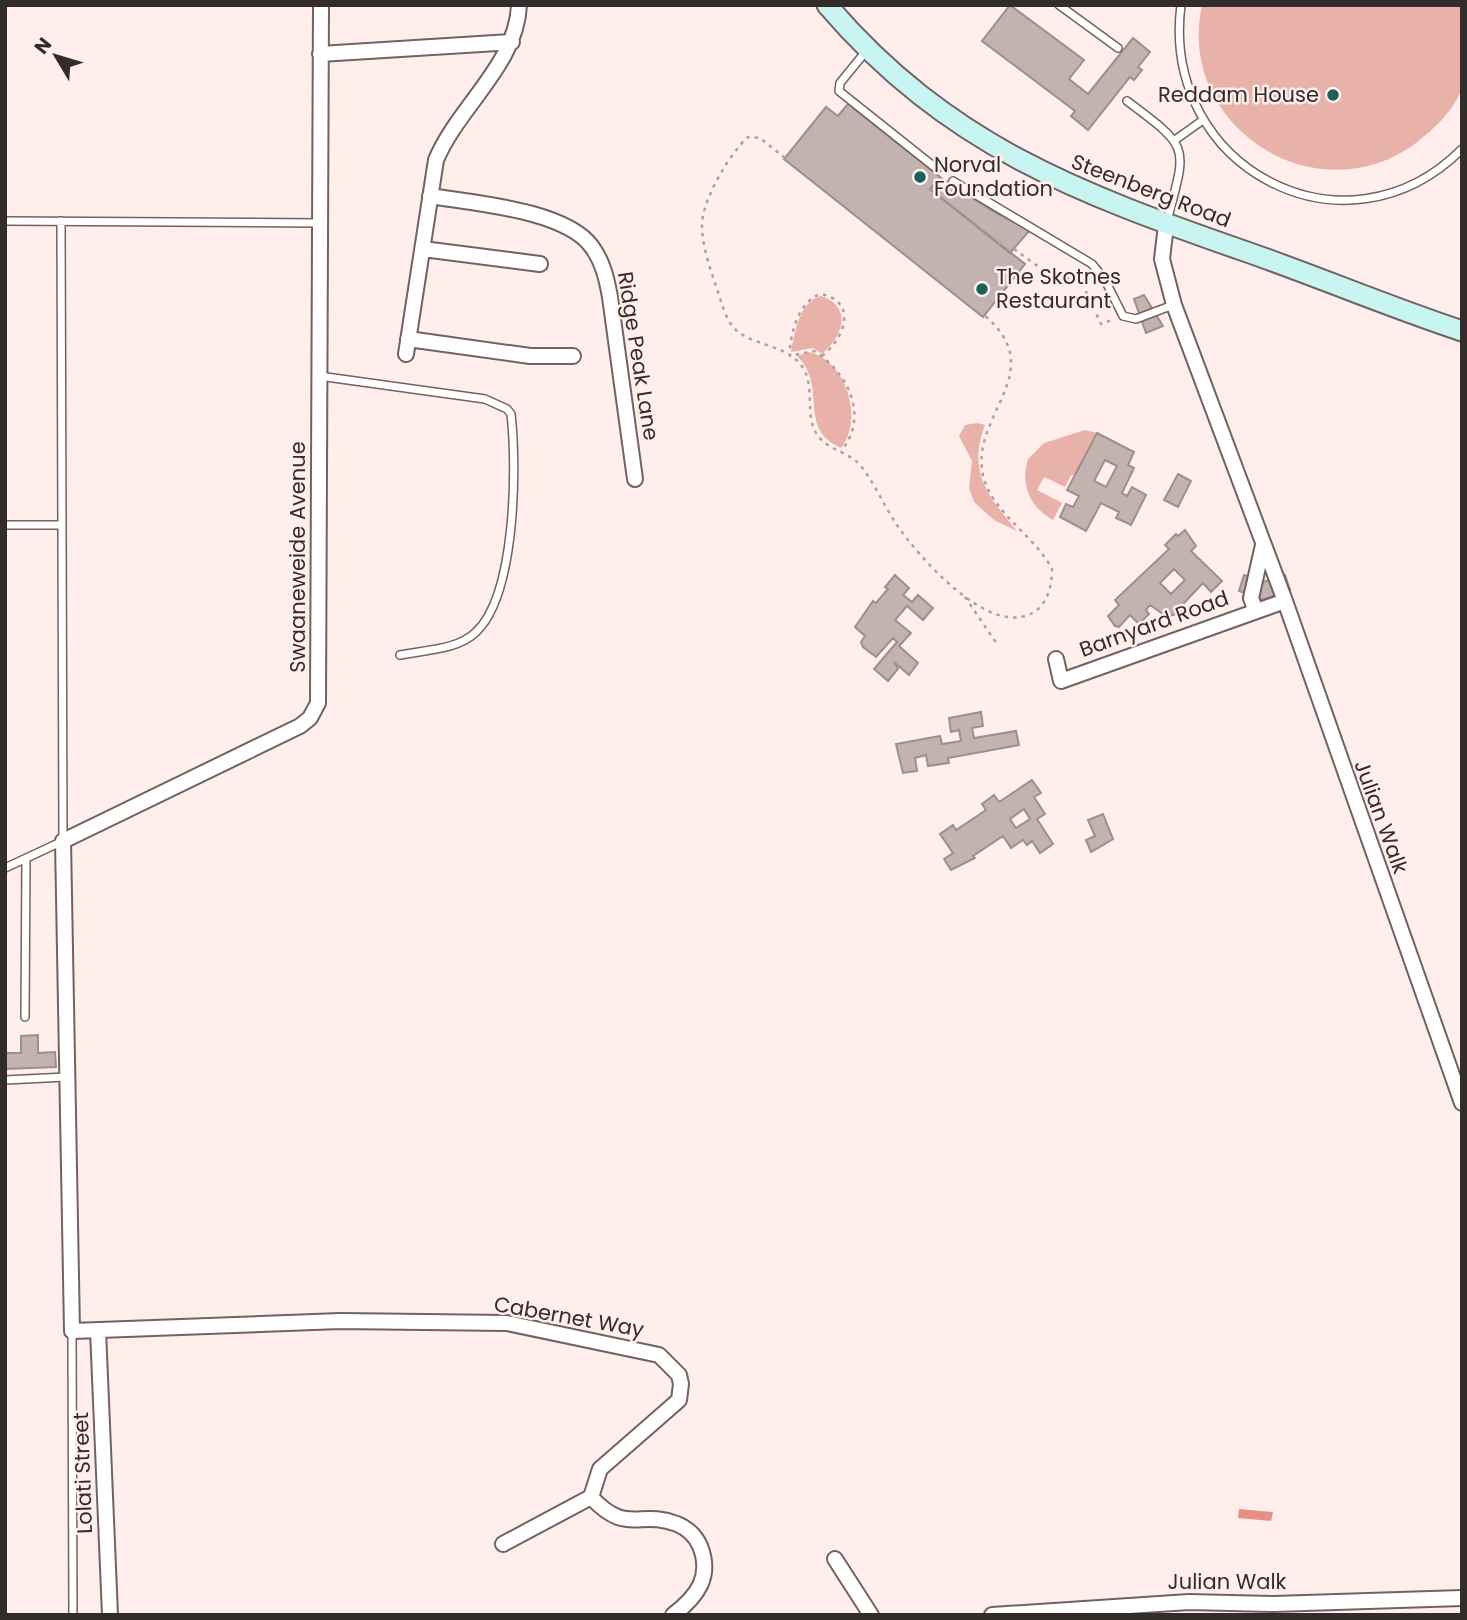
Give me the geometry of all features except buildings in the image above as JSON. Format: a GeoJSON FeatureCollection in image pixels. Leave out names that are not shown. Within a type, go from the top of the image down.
{"type":"FeatureCollection","features":[{"type":"Feature","properties":{"kind":"main road","name":"Steenberg Road"},"geometry":{"type":"LineString","coordinates":[[827,5],[867,50],[903,84],[989,143],[1080,190],[1166,225],[1462,331]]}},
{"type":"Feature","properties":{"kind":"street","name":"Swaaneweide Avenue"},"geometry":{"type":"LineString","coordinates":[[63,841],[300,726],[315,710],[319,695],[321,5]]}},
{"type":"Feature","properties":{"kind":"street"},"geometry":{"type":"LineString","coordinates":[[519,5],[518,23],[512,42],[441,148],[430,196],[407,347],[530,356],[573,356]]}},
{"type":"Feature","properties":{"kind":"street"},"geometry":{"type":"LineString","coordinates":[[320,54],[512,42]]}},
{"type":"Feature","properties":{"kind":"street","name":"Ridge Peak Lane"},"geometry":{"type":"LineString","coordinates":[[430,196],[560,222],[591,245],[605,274],[610,297],[635,479]]}},
{"type":"Feature","properties":{"kind":"street","name":"Julian Walk"},"geometry":{"type":"LineString","coordinates":[[1166,225],[1162,260],[1174,305],[1264,544],[1462,1102]]}},
{"type":"Feature","properties":{"kind":"street"},"geometry":{"type":"LineString","coordinates":[[423,249],[540,264]]}},
{"type":"Feature","properties":{"kind":"street"},"geometry":{"type":"LineString","coordinates":[[1255,609],[1251,598],[1264,544]]}},
{"type":"Feature","properties":{"kind":"street","name":"Barnyard Road"},"geometry":{"type":"LineString","coordinates":[[1056,659],[1061,681],[1255,609],[1284,601]]}},
{"type":"Feature","properties":{"kind":"street"},"geometry":{"type":"LineString","coordinates":[[63,841],[72,1331]]}},
{"type":"Feature","properties":{"kind":"street","name":"Cabernet Way"},"geometry":{"type":"LineString","coordinates":[[72,1331],[340,1321],[496,1323],[659,1355],[679,1375],[679,1400],[665,1415],[609,1460],[595,1478],[591,1497]]}},
{"type":"Feature","properties":{"kind":"street","name":"Lolati Street"},"geometry":{"type":"LineString","coordinates":[[98,1330],[110,1615]]}},
{"type":"Feature","properties":{"kind":"street"},"geometry":{"type":"LineString","coordinates":[[503,1544],[591,1497],[613,1517],[676,1523],[697,1538],[706,1563],[705,1575],[694,1598],[673,1615]]}},
{"type":"Feature","properties":{"kind":"street"},"geometry":{"type":"LineString","coordinates":[[835,1559],[871,1615]]}},
{"type":"Feature","properties":{"kind":"street","name":"Julian Walk"},"geometry":{"type":"LineString","coordinates":[[992,1615],[1189,1602],[1274,1604],[1462,1598]]}},
{"type":"Feature","properties":{"kind":"lane"},"geometry":{"type":"LineString","coordinates":[[1059,5],[1118,48]]}},
{"type":"Feature","properties":{"kind":"lane"},"geometry":{"type":"LineString","coordinates":[[1181,5],[1179,55],[1188,91],[1219,143],[1252,172],[1284,188],[1318,198],[1357,199],[1394,191],[1434,172],[1462,149]]}},
{"type":"Feature","properties":{"kind":"lane"},"geometry":{"type":"LineString","coordinates":[[867,50],[840,83],[839,91],[937,169]]}},
{"type":"Feature","properties":{"kind":"lane"},"geometry":{"type":"LineString","coordinates":[[1128,101],[1175,140],[1182,157],[1166,225]]}},
{"type":"Feature","properties":{"kind":"lane"},"geometry":{"type":"LineString","coordinates":[[1175,140],[1203,120]]}},
{"type":"Feature","properties":{"kind":"lane"},"geometry":{"type":"LineString","coordinates":[[953,181],[1091,264],[1105,280],[1123,316],[1136,319],[1174,305]]}},
{"type":"Feature","properties":{"kind":"lane"},"geometry":{"type":"LineString","coordinates":[[5,221],[319,222]]}},
{"type":"Feature","properties":{"kind":"lane"},"geometry":{"type":"LineString","coordinates":[[61,221],[63,841]]}},
{"type":"Feature","properties":{"kind":"lane"},"geometry":{"type":"LineString","coordinates":[[319,376],[485,399],[507,409],[511,414],[511,517],[503,585],[493,612],[476,633],[462,642],[400,655]]}},
{"type":"Feature","properties":{"kind":"lane"},"geometry":{"type":"LineString","coordinates":[[5,524],[62,524]]}},
{"type":"Feature","properties":{"kind":"lane","name":"Swaaneweide Avenue"},"geometry":{"type":"LineString","coordinates":[[5,868],[63,841]]}},
{"type":"Feature","properties":{"kind":"lane"},"geometry":{"type":"LineString","coordinates":[[25,1017],[26,859]]}},
{"type":"Feature","properties":{"kind":"lane"},"geometry":{"type":"LineString","coordinates":[[5,1080],[66,1077]]}},
{"type":"Feature","properties":{"kind":"lane"},"geometry":{"type":"LineString","coordinates":[[72,1331],[73,1615]]}},
{"type":"Feature","properties":{"kind":"path"},"geometry":{"type":"LineString","coordinates":[[785,158],[760,138],[748,137],[721,173],[702,222],[703,239],[726,314],[737,331],[790,356],[800,364],[810,385],[813,427],[818,438],[841,451],[863,469],[898,526],[921,555],[964,595],[997,616],[1022,617],[1040,608],[1052,580],[1048,562],[998,504],[983,476],[983,438],[1004,398],[1012,374],[1008,345],[997,327],[984,315]]}},
{"type":"Feature","properties":{"kind":"path"},"geometry":{"type":"LineString","coordinates":[[999,244],[1003,240]]}},
{"type":"Feature","properties":{"kind":"path"},"geometry":{"type":"LineString","coordinates":[[1014,249],[1036,265],[1085,287],[1101,324],[1111,319],[1117,324]]}},
{"type":"Feature","properties":{"kind":"path"},"geometry":{"type":"LineString","coordinates":[[790,356],[801,311],[808,301],[821,294],[837,303],[844,322],[839,340],[822,356]]}},
{"type":"Feature","properties":{"kind":"path"},"geometry":{"type":"LineString","coordinates":[[790,356],[808,350],[822,356],[848,389],[855,406],[854,427],[841,451]]}},
{"type":"Feature","properties":{"kind":"path"},"geometry":{"type":"LineString","coordinates":[[964,595],[978,620],[997,644]]}},
{"type":"Feature","properties":{"kind":"shaded area","name":"Reddam House"},"geometry":{"type":"Polygon","coordinates":[[[1202,5],[1462,5],[1464,62],[1461,91],[1448,113],[1429,132],[1416,143],[1377,163],[1337,170],[1298,164],[1262,148],[1232,122],[1210,88],[1199,49],[1202,5]]]}},
{"type":"Feature","properties":{"kind":"shaded area"},"geometry":{"type":"Polygon","coordinates":[[[821,296],[838,307],[841,315],[835,339],[822,354],[813,348],[791,352],[796,327],[803,311],[814,299],[821,296]]]}},
{"type":"Feature","properties":{"kind":"shaded area"},"geometry":{"type":"Polygon","coordinates":[[[809,352],[822,357],[833,366],[847,392],[851,421],[848,436],[841,448],[828,440],[816,419],[811,381],[797,356],[809,352]]]}},
{"type":"Feature","properties":{"kind":"shaded area"},"geometry":{"type":"Polygon","coordinates":[[[965,425],[985,425],[978,456],[983,482],[997,506],[1017,531],[994,520],[974,502],[969,488],[972,461],[959,436],[965,425]]]}},
{"type":"Feature","properties":{"kind":"shaded area"},"geometry":{"type":"Polygon","coordinates":[[[1085,430],[1097,433],[1075,476],[1071,475],[1065,487],[1044,477],[1037,490],[1062,503],[1053,520],[1038,509],[1029,495],[1025,478],[1028,459],[1044,443],[1085,430]]]}},
{"type":"Feature","properties":{"kind":"shaded area"},"geometry":{"type":"Polygon","coordinates":[[[1239,1509],[1273,1512],[1271,1521],[1238,1518],[1239,1509]]]}},
{"type":"Feature","properties":{"kind":"place","name":"Reddam House"},"geometry":{"type":"Point","coordinates":[1333,95]}},
{"type":"Feature","properties":{"kind":"place","name":"Norval Foundation"},"geometry":{"type":"Point","coordinates":[920,177]}},
{"type":"Feature","properties":{"kind":"place","name":"The Skotnes Restaurant"},"geometry":{"type":"Point","coordinates":[982,289]}}]}
